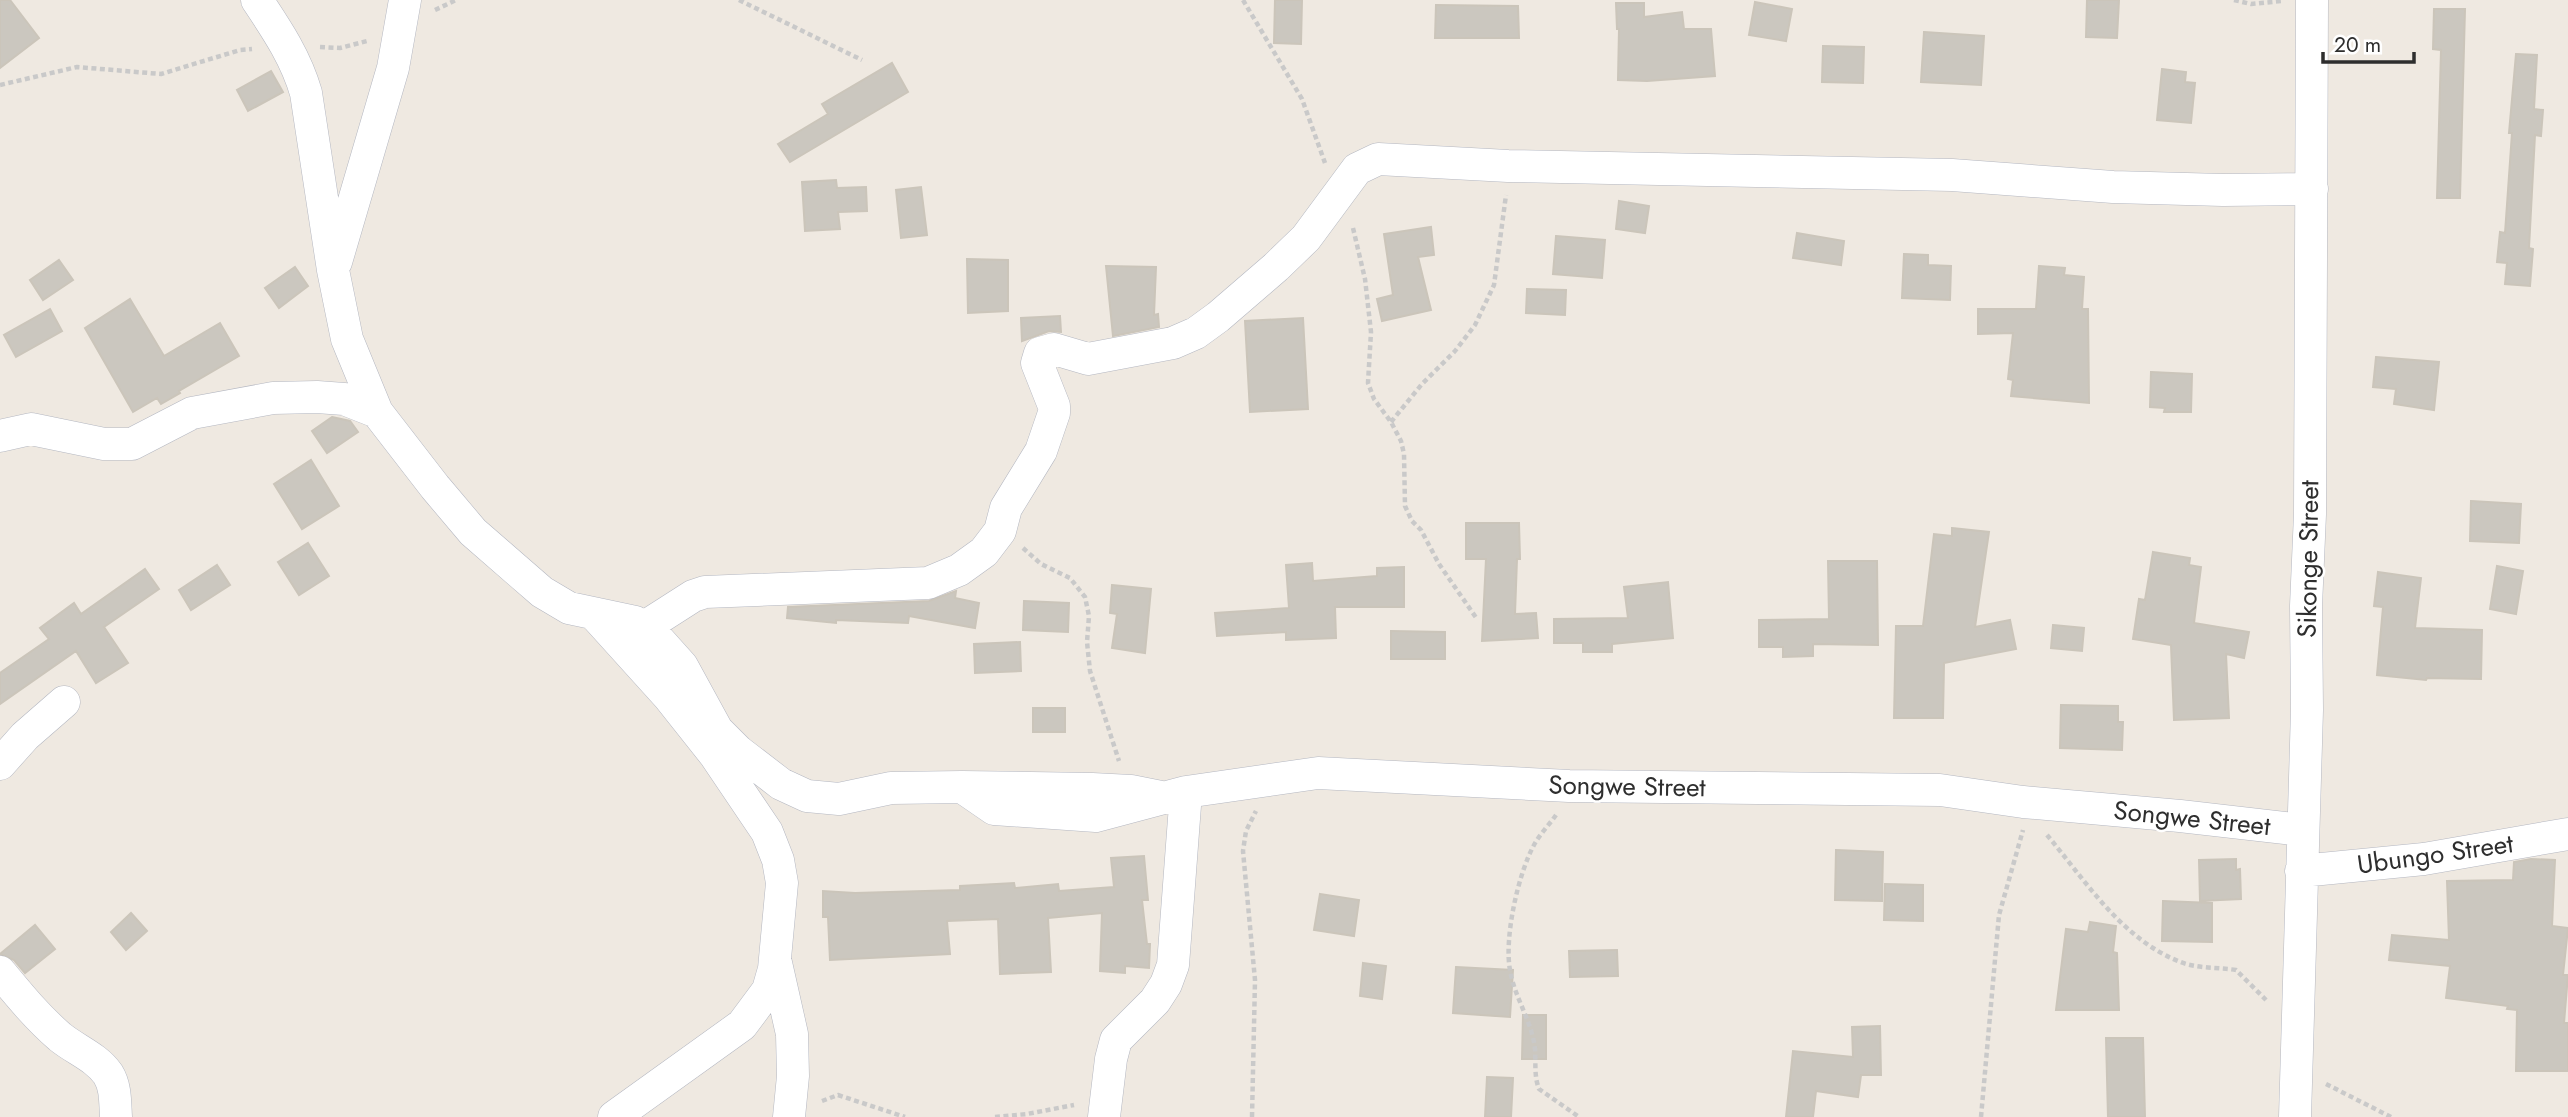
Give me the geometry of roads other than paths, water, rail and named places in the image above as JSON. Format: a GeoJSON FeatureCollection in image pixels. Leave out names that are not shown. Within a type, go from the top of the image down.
{"type":"FeatureCollection","features":[{"type":"Feature","properties":{"kind":"street"},"geometry":{"type":"LineString","coordinates":[[257,0],[286,44],[300,72],[306,93],[346,339],[377,412],[473,533],[542,592],[569,608],[635,622],[643,628],[693,596],[715,590],[928,583],[972,563],[1000,531],[1006,508],[1041,451],[1054,413],[1052,400],[1037,363],[1040,353],[1054,349],[1088,359],[1173,343],[1196,332],[1218,317],[1276,267],[1306,238],[1357,169],[1378,159],[1508,166],[1952,175],[2113,187],[2312,189]]}},
{"type":"Feature","properties":{"kind":"street","name":"Sikonge Street"},"geometry":{"type":"LineString","coordinates":[[2295,1117],[2310,514],[2312,0]]}},
{"type":"Feature","properties":{"kind":"street"},"geometry":{"type":"LineString","coordinates":[[333,270],[377,115],[390,79],[402,14]]}},
{"type":"Feature","properties":{"kind":"street"},"geometry":{"type":"LineString","coordinates":[[0,436],[31,429],[104,444],[132,444],[192,412],[273,398],[344,399],[377,412]]}},
{"type":"Feature","properties":{"kind":"street"},"geometry":{"type":"LineString","coordinates":[[594,614],[715,755],[767,832],[778,860],[782,883],[775,956],[768,990],[742,1025],[614,1117]]}},
{"type":"Feature","properties":{"kind":"street","name":"Songwe Street"},"geometry":{"type":"LineString","coordinates":[[643,628],[656,636],[682,666],[717,730],[738,751],[780,784],[807,796],[830,799],[891,788],[962,787],[994,809],[1096,816],[1115,813],[1160,793],[1318,773],[1577,786],[1940,790],[2023,805],[2180,816],[2302,830]]}},
{"type":"Feature","properties":{"kind":"street"},"geometry":{"type":"LineString","coordinates":[[0,764],[25,736],[64,702]]}},
{"type":"Feature","properties":{"kind":"street"},"geometry":{"type":"LineString","coordinates":[[1106,1103],[1116,1040],[1155,1001],[1166,984],[1173,965],[1160,793]]}},
{"type":"Feature","properties":{"kind":"street","name":"Ubungo Street"},"geometry":{"type":"LineString","coordinates":[[2301,871],[2424,859],[2568,834]]}},
{"type":"Feature","properties":{"kind":"street"},"geometry":{"type":"LineString","coordinates":[[775,956],[792,1034],[793,1076],[800,1112]]}},
{"type":"Feature","properties":{"kind":"street"},"geometry":{"type":"LineString","coordinates":[[0,972],[22,1000],[62,1039],[99,1063],[110,1076],[115,1091],[116,1117]]}}]}
